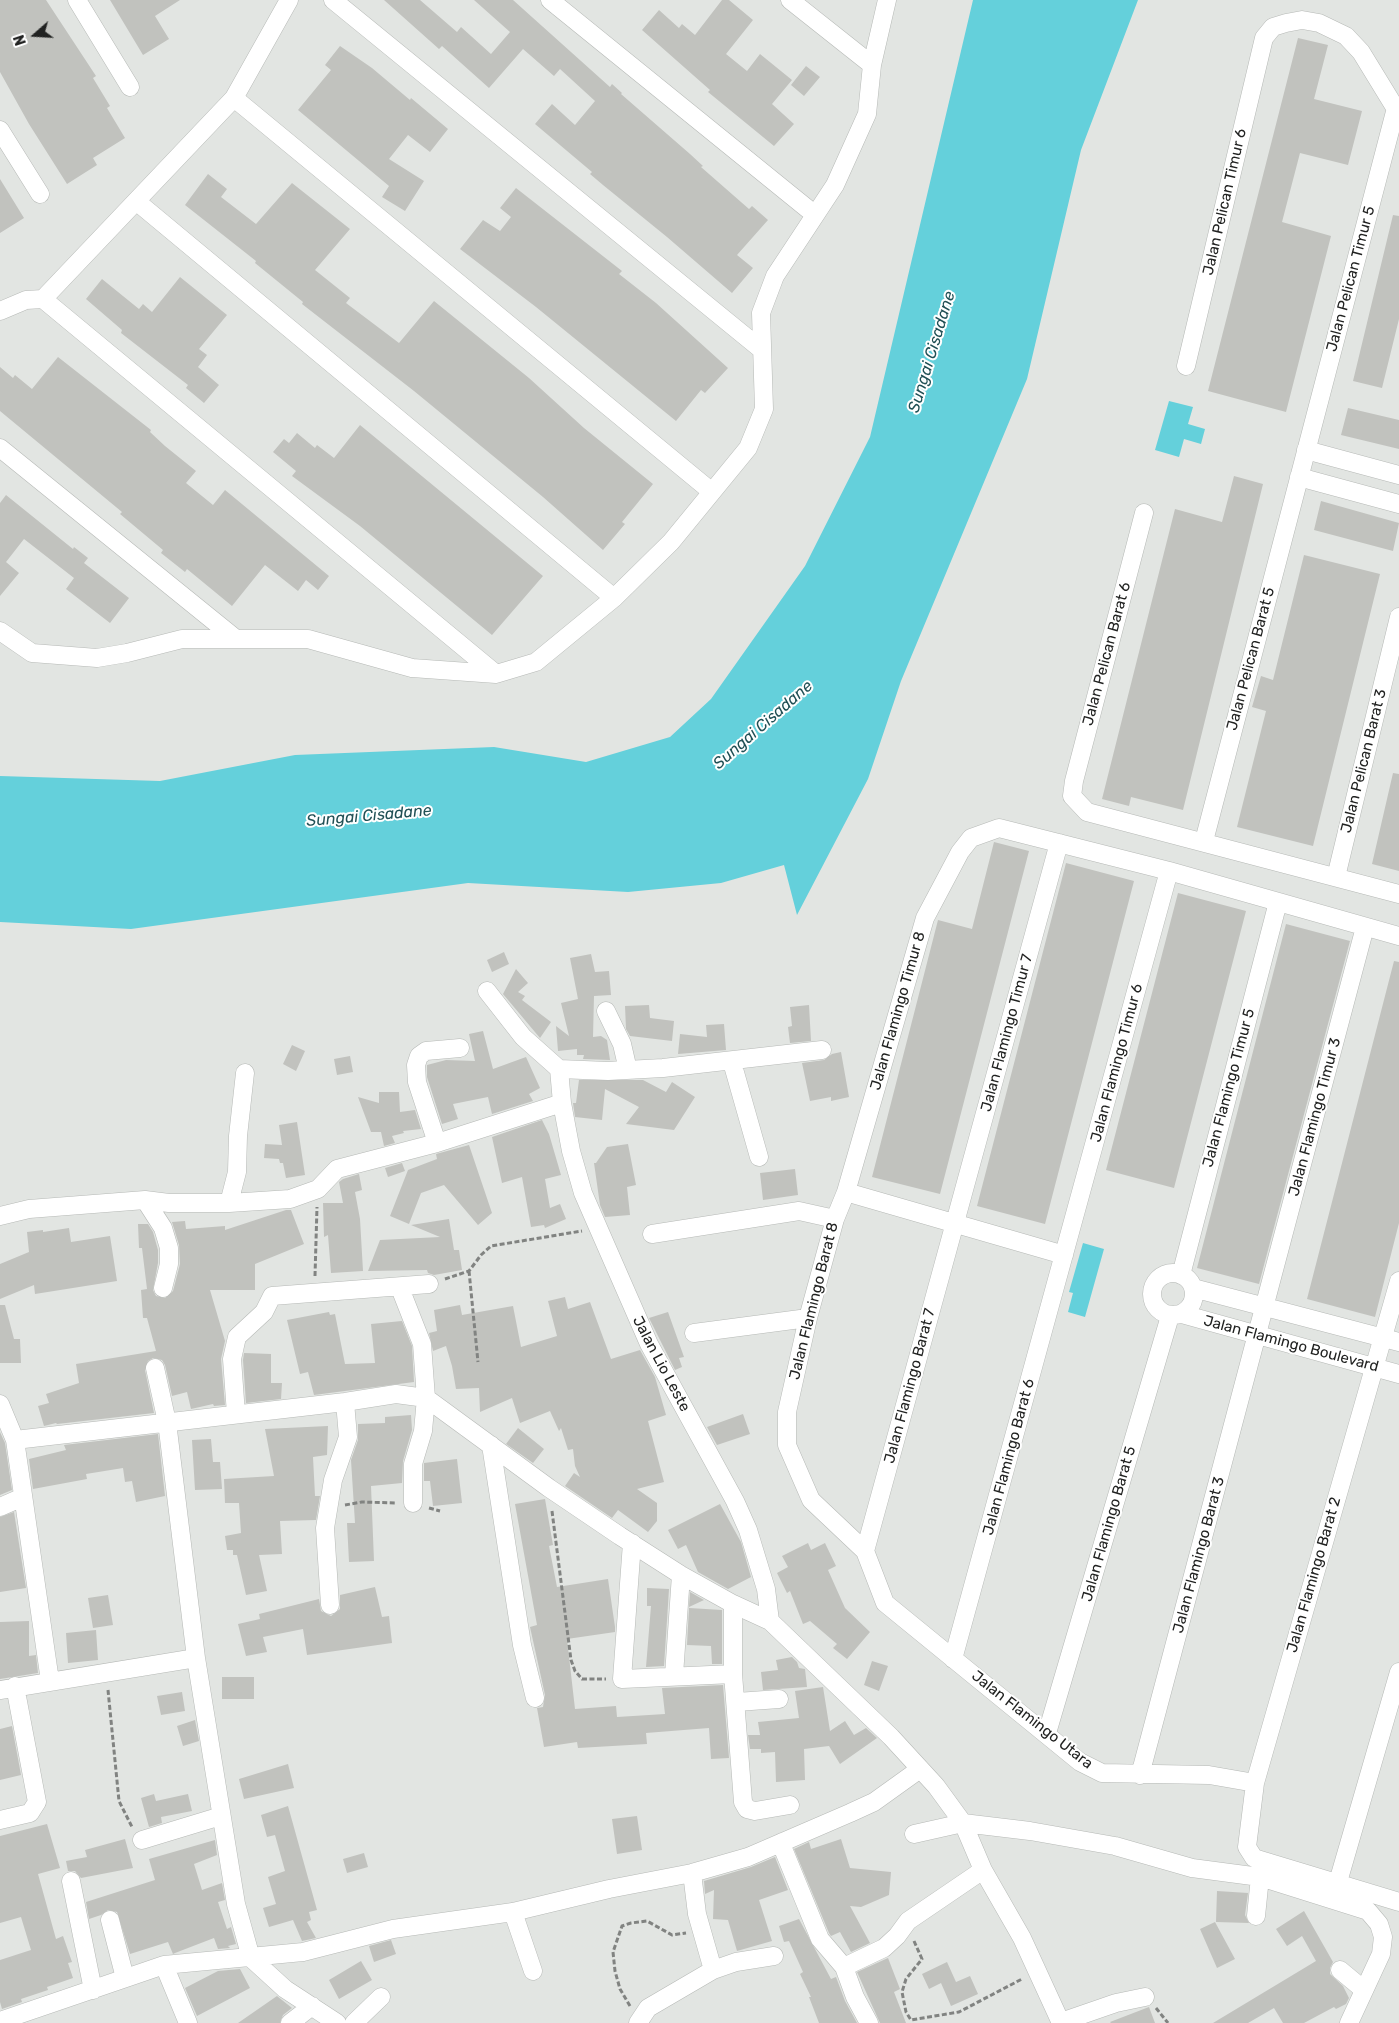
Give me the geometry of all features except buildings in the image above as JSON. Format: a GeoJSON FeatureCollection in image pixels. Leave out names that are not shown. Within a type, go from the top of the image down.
{"type":"FeatureCollection","features":[{"type":"Feature","properties":{"kind":"street"},"geometry":{"type":"LineString","coordinates":[[77,0],[130,87]]}},
{"type":"Feature","properties":{"kind":"street"},"geometry":{"type":"LineString","coordinates":[[43,299],[234,98],[289,0]]}},
{"type":"Feature","properties":{"kind":"street"},"geometry":{"type":"LineString","coordinates":[[333,0],[762,350]]}},
{"type":"Feature","properties":{"kind":"street"},"geometry":{"type":"LineString","coordinates":[[550,0],[814,214]]}},
{"type":"Feature","properties":{"kind":"street"},"geometry":{"type":"LineString","coordinates":[[790,0],[872,65]]}},
{"type":"Feature","properties":{"kind":"street"},"geometry":{"type":"LineString","coordinates":[[0,631],[32,653],[97,658],[127,653],[182,639],[308,639],[412,668],[496,674],[536,662],[614,598],[671,542],[748,448],[764,409],[761,313],[775,276],[814,214],[835,185],[867,114],[872,65],[887,0]]}},
{"type":"Feature","properties":{"kind":"street","name":"Jalan Pelican Timur 6"},"geometry":{"type":"LineString","coordinates":[[1186,366],[1264,38],[1274,27],[1286,22],[1302,20],[1319,23],[1336,30],[1346,36],[1361,52],[1397,111]]}},
{"type":"Feature","properties":{"kind":"street"},"geometry":{"type":"LineString","coordinates":[[234,98],[712,492]]}},
{"type":"Feature","properties":{"kind":"street","name":"Jalan Pelican Timur 5"},"geometry":{"type":"LineString","coordinates":[[1299,477],[1397,111]]}},
{"type":"Feature","properties":{"kind":"street"},"geometry":{"type":"LineString","coordinates":[[0,130],[40,194]]}},
{"type":"Feature","properties":{"kind":"street"},"geometry":{"type":"LineString","coordinates":[[136,201],[614,598]]}},
{"type":"Feature","properties":{"kind":"street"},"geometry":{"type":"LineString","coordinates":[[0,311],[26,300],[43,299],[496,674]]}},
{"type":"Feature","properties":{"kind":"street"},"geometry":{"type":"LineString","coordinates":[[0,448],[236,639]]}},
{"type":"Feature","properties":{"kind":"street"},"geometry":{"type":"LineString","coordinates":[[1306,450],[1399,475]]}},
{"type":"Feature","properties":{"kind":"street"},"geometry":{"type":"LineString","coordinates":[[1299,477],[1399,504]]}},
{"type":"Feature","properties":{"kind":"street","name":"Jalan Pelican Barat 5"},"geometry":{"type":"LineString","coordinates":[[1204,841],[1299,477]]}},
{"type":"Feature","properties":{"kind":"street","name":"Jalan Pelican Barat 6"},"geometry":{"type":"LineString","coordinates":[[1144,513],[1074,781],[1072,796],[1087,812],[1204,841]]}},
{"type":"Feature","properties":{"kind":"street","name":"Jalan Pelican Barat 3"},"geometry":{"type":"LineString","coordinates":[[1336,877],[1399,617]]}},
{"type":"Feature","properties":{"kind":"street","name":"Jalan Flamingo Timur 8"},"geometry":{"type":"LineString","coordinates":[[846,1192],[925,918],[960,852],[971,838],[999,828],[1059,843]]}},
{"type":"Feature","properties":{"kind":"street"},"geometry":{"type":"LineString","coordinates":[[1204,841],[1399,894]]}},
{"type":"Feature","properties":{"kind":"street"},"geometry":{"type":"LineString","coordinates":[[1059,843],[1169,871],[1365,928],[1399,936]]}},
{"type":"Feature","properties":{"kind":"street","name":"Jalan Flamingo Timur 7"},"geometry":{"type":"LineString","coordinates":[[955,1222],[1059,843]]}},
{"type":"Feature","properties":{"kind":"street","name":"Jalan Flamingo Timur 6"},"geometry":{"type":"LineString","coordinates":[[1064,1255],[1169,871]]}},
{"type":"Feature","properties":{"kind":"street","name":"Jalan Flamingo Timur 5"},"geometry":{"type":"LineString","coordinates":[[1181,1275],[1278,902]]}},
{"type":"Feature","properties":{"kind":"street","name":"Jalan Flamingo Timur 3"},"geometry":{"type":"LineString","coordinates":[[1257,1334],[1365,928]]}},
{"type":"Feature","properties":{"kind":"street"},"geometry":{"type":"LineString","coordinates":[[487,991],[523,1038],[559,1069],[628,1070],[732,1062],[822,1050]]}},
{"type":"Feature","properties":{"kind":"street"},"geometry":{"type":"LineString","coordinates":[[606,1011],[622,1044],[628,1070]]}},
{"type":"Feature","properties":{"kind":"street"},"geometry":{"type":"LineString","coordinates":[[437,1143],[416,1082],[416,1065],[419,1056],[426,1051],[460,1048]]}},
{"type":"Feature","properties":{"kind":"street"},"geometry":{"type":"LineString","coordinates":[[732,1062],[759,1156]]}},
{"type":"Feature","properties":{"kind":"street","name":"Jalan Lio Leste"},"geometry":{"type":"LineString","coordinates":[[559,1069],[562,1103],[571,1151],[583,1193],[648,1344],[735,1501],[745,1523],[766,1590],[770,1621]]}},
{"type":"Feature","properties":{"kind":"street"},"geometry":{"type":"LineString","coordinates":[[229,1203],[237,1172],[238,1136],[245,1073]]}},
{"type":"Feature","properties":{"kind":"street"},"geometry":{"type":"LineString","coordinates":[[0,1216],[29,1209],[145,1200],[170,1203],[229,1203],[290,1199],[318,1189],[336,1169],[437,1143],[562,1103]]}},
{"type":"Feature","properties":{"kind":"street"},"geometry":{"type":"LineString","coordinates":[[846,1192],[1064,1255]]}},
{"type":"Feature","properties":{"kind":"street","name":"Jalan Flamingo Barat 8"},"geometry":{"type":"LineString","coordinates":[[787,1412],[808,1318],[835,1219],[846,1192]]}},
{"type":"Feature","properties":{"kind":"street"},"geometry":{"type":"LineString","coordinates":[[145,1200],[163,1228],[169,1248],[169,1264],[163,1288]]}},
{"type":"Feature","properties":{"kind":"street"},"geometry":{"type":"LineString","coordinates":[[652,1234],[799,1211],[835,1219]]}},
{"type":"Feature","properties":{"kind":"street","name":"Jalan Flamingo Barat 7"},"geometry":{"type":"LineString","coordinates":[[865,1551],[955,1222]]}},
{"type":"Feature","properties":{"kind":"street","name":"Jalan Flamingo Barat 6"},"geometry":{"type":"LineString","coordinates":[[954,1659],[1064,1255]]}},
{"type":"Feature","properties":{"kind":"street"},"geometry":{"type":"LineString","coordinates":[[1163,1275],[1181,1275],[1186,1278],[1193,1288],[1193,1300],[1176,1315],[1164,1314],[1155,1307],[1152,1301],[1152,1289],[1163,1275]]}},
{"type":"Feature","properties":{"kind":"street","name":"Jalan Flamingo Barat 2"},"geometry":{"type":"LineString","coordinates":[[1255,1783],[1374,1367],[1391,1340],[1399,1280]]}},
{"type":"Feature","properties":{"kind":"street"},"geometry":{"type":"LineString","coordinates":[[236,1414],[232,1359],[237,1337],[264,1312],[272,1296],[400,1288],[429,1284]]}},
{"type":"Feature","properties":{"kind":"street"},"geometry":{"type":"LineString","coordinates":[[400,1288],[422,1344],[426,1398],[423,1431],[413,1464],[413,1504]]}},
{"type":"Feature","properties":{"kind":"street","name":"Jalan Flamingo Boulevard"},"geometry":{"type":"LineString","coordinates":[[1193,1288],[1391,1340]]}},
{"type":"Feature","properties":{"kind":"street","name":"Jalan Flamingo Boulevard"},"geometry":{"type":"LineString","coordinates":[[1176,1315],[1257,1334],[1399,1374]]}},
{"type":"Feature","properties":{"kind":"street","name":"Jalan Flamingo Barat 5"},"geometry":{"type":"LineString","coordinates":[[1047,1733],[1176,1315]]}},
{"type":"Feature","properties":{"kind":"street"},"geometry":{"type":"LineString","coordinates":[[694,1333],[808,1318]]}},
{"type":"Feature","properties":{"kind":"street","name":"Jalan Flamingo Barat 3"},"geometry":{"type":"LineString","coordinates":[[1140,1775],[1257,1334]]}},
{"type":"Feature","properties":{"kind":"street"},"geometry":{"type":"LineString","coordinates":[[155,1368],[167,1422],[196,1658],[221,1816],[236,1904],[251,1958],[285,1989],[337,2023]]}},
{"type":"Feature","properties":{"kind":"street"},"geometry":{"type":"LineString","coordinates":[[15,1440],[345,1402],[396,1394],[426,1398],[549,1488],[632,1544],[681,1575],[733,1604],[770,1621],[891,1738],[936,1786],[963,1823],[983,1870],[1022,1938],[1061,2023],[1116,2003],[1145,1997]]}},
{"type":"Feature","properties":{"kind":"street"},"geometry":{"type":"LineString","coordinates":[[330,1605],[325,1528],[333,1480],[348,1437],[345,1402]]}},
{"type":"Feature","properties":{"kind":"street"},"geometry":{"type":"LineString","coordinates":[[0,1404],[15,1440],[50,1681]]}},
{"type":"Feature","properties":{"kind":"street","name":"Jalan Flamingo Utara"},"geometry":{"type":"LineString","coordinates":[[787,1412],[787,1445],[811,1500],[865,1551],[885,1603],[1047,1733],[1080,1762],[1102,1773],[1209,1775],[1255,1783]]}},
{"type":"Feature","properties":{"kind":"street"},"geometry":{"type":"LineString","coordinates":[[491,1445],[522,1645],[535,1698]]}},
{"type":"Feature","properties":{"kind":"street"},"geometry":{"type":"LineString","coordinates":[[0,1507],[23,1497]]}},
{"type":"Feature","properties":{"kind":"street"},"geometry":{"type":"LineString","coordinates":[[632,1544],[622,1679],[674,1675],[733,1674]]}},
{"type":"Feature","properties":{"kind":"street"},"geometry":{"type":"LineString","coordinates":[[674,1675],[681,1575]]}},
{"type":"Feature","properties":{"kind":"street"},"geometry":{"type":"LineString","coordinates":[[733,1604],[733,1674],[737,1702],[743,1802],[747,1809],[755,1811],[790,1805]]}},
{"type":"Feature","properties":{"kind":"street"},"geometry":{"type":"LineString","coordinates":[[0,1820],[30,1813],[37,1802],[7,1688],[106,1674],[196,1658]]}},
{"type":"Feature","properties":{"kind":"street"},"geometry":{"type":"LineString","coordinates":[[1338,1882],[1399,1672]]}},
{"type":"Feature","properties":{"kind":"street"},"geometry":{"type":"LineString","coordinates":[[737,1702],[779,1699]]}},
{"type":"Feature","properties":{"kind":"street"},"geometry":{"type":"LineString","coordinates":[[0,2021],[164,1965],[303,1952],[411,1926],[513,1912],[609,1889],[692,1873],[748,1857],[874,1802],[920,1770]]}},
{"type":"Feature","properties":{"kind":"street"},"geometry":{"type":"LineString","coordinates":[[1255,1783],[1247,1847],[1249,1853],[1254,1858],[1399,1902]]}},
{"type":"Feature","properties":{"kind":"street"},"geometry":{"type":"LineString","coordinates":[[142,1840],[221,1816]]}},
{"type":"Feature","properties":{"kind":"street"},"geometry":{"type":"LineString","coordinates":[[914,1834],[963,1823],[1030,1831],[1105,1844],[1192,1868],[1260,1876],[1368,1911],[1376,1918],[1383,1937],[1381,1954],[1350,2023]]}},
{"type":"Feature","properties":{"kind":"street"},"geometry":{"type":"LineString","coordinates":[[782,1842],[820,1939],[844,1967],[856,1998],[869,2023]]}},
{"type":"Feature","properties":{"kind":"street"},"geometry":{"type":"LineString","coordinates":[[844,1967],[884,1948],[908,1920],[983,1870]]}},
{"type":"Feature","properties":{"kind":"street"},"geometry":{"type":"LineString","coordinates":[[692,1873],[700,1927],[713,1970]]}},
{"type":"Feature","properties":{"kind":"street"},"geometry":{"type":"LineString","coordinates":[[1256,1916],[1260,1876]]}},
{"type":"Feature","properties":{"kind":"street"},"geometry":{"type":"LineString","coordinates":[[71,1881],[93,1990]]}},
{"type":"Feature","properties":{"kind":"street"},"geometry":{"type":"LineString","coordinates":[[513,1912],[533,1971]]}},
{"type":"Feature","properties":{"kind":"street"},"geometry":{"type":"LineString","coordinates":[[110,1920],[125,1978]]}},
{"type":"Feature","properties":{"kind":"street"},"geometry":{"type":"LineString","coordinates":[[638,2021],[648,2008],[713,1970],[736,1962],[774,1956]]}},
{"type":"Feature","properties":{"kind":"street"},"geometry":{"type":"LineString","coordinates":[[164,1965],[188,2023]]}},
{"type":"Feature","properties":{"kind":"street"},"geometry":{"type":"LineString","coordinates":[[1340,1970],[1364,1990]]}},
{"type":"Feature","properties":{"kind":"street"},"geometry":{"type":"LineString","coordinates":[[354,2023],[381,1997]]}},
{"type":"Feature","properties":{"kind":"street"},"geometry":{"type":"LineString","coordinates":[[290,2023],[312,2006]]}},
{"type":"Feature","properties":{"kind":"path"},"geometry":{"type":"LineString","coordinates":[[314,1293],[318,1189]]}},
{"type":"Feature","properties":{"kind":"path"},"geometry":{"type":"LineString","coordinates":[[429,1284],[469,1271],[481,1255],[491,1246],[597,1228]]}},
{"type":"Feature","properties":{"kind":"path"},"geometry":{"type":"LineString","coordinates":[[469,1271],[478,1362]]}},
{"type":"Feature","properties":{"kind":"path"},"geometry":{"type":"LineString","coordinates":[[549,1488],[571,1660],[575,1671],[582,1678],[622,1679]]}},
{"type":"Feature","properties":{"kind":"path"},"geometry":{"type":"LineString","coordinates":[[327,1507],[362,1502],[413,1504]]}},
{"type":"Feature","properties":{"kind":"path"},"geometry":{"type":"LineString","coordinates":[[106,1674],[119,1801],[128,1823],[142,1840]]}},
{"type":"Feature","properties":{"kind":"path"},"geometry":{"type":"LineString","coordinates":[[908,1920],[922,1959],[906,1979],[902,1992],[906,2012],[911,2020],[959,2012],[1036,1972]]}},
{"type":"Feature","properties":{"kind":"path"},"geometry":{"type":"LineString","coordinates":[[638,2021],[620,1989],[615,1971],[613,1952],[622,1926],[631,1922],[646,1922],[672,1935],[678,1935],[700,1927]]}},
{"type":"Feature","properties":{"kind":"water","name":"Sungai Cisadane"},"geometry":{"type":"Polygon","coordinates":[[[973,0],[1138,0],[1081,150],[1027,379],[901,681],[868,779],[797,915],[784,865],[721,883],[628,892],[468,883],[131,929],[0,922],[0,776],[160,781],[295,755],[494,747],[586,762],[670,737],[711,699],[805,566],[870,437],[973,0]]]}},
{"type":"Feature","properties":{"kind":"water"},"geometry":{"type":"Polygon","coordinates":[[[1169,401],[1193,407],[1188,424],[1205,429],[1201,444],[1184,439],[1179,457],[1155,450],[1169,401]]]}},
{"type":"Feature","properties":{"kind":"water"},"geometry":{"type":"Polygon","coordinates":[[[1083,1243],[1104,1249],[1085,1317],[1068,1312],[1073,1293],[1069,1292],[1083,1243]]]}}]}
